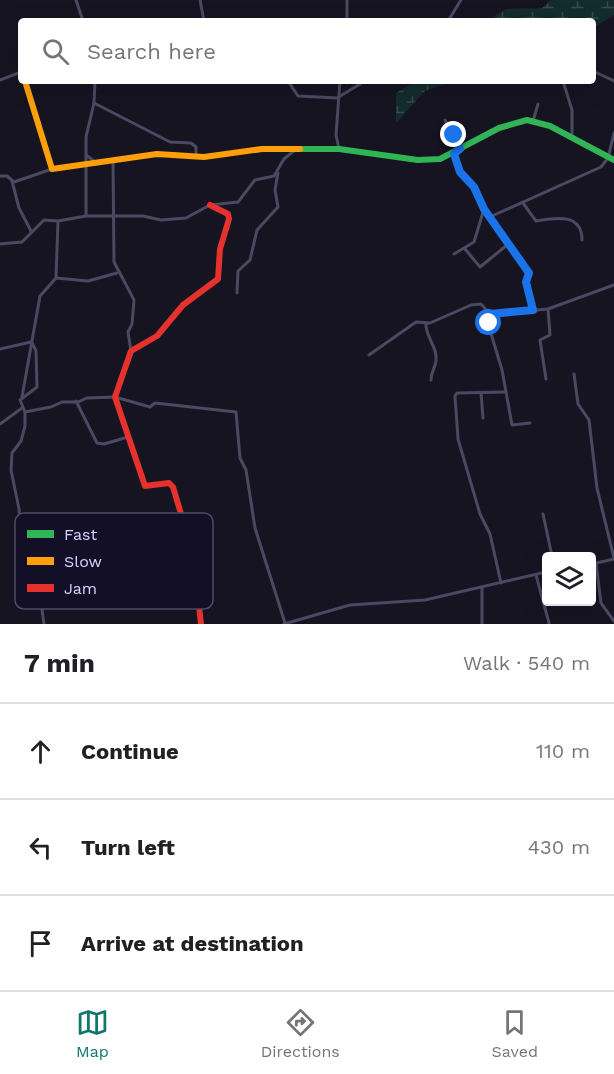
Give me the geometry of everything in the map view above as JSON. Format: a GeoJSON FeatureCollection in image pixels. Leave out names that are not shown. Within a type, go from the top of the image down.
{"type":"FeatureCollection","features":[{"type":"Feature","properties":{"kind":"street"},"geometry":{"type":"LineString","coordinates":[[76,0],[82,18]]}},
{"type":"Feature","properties":{"kind":"street"},"geometry":{"type":"LineString","coordinates":[[201,0],[204,18]]}},
{"type":"Feature","properties":{"kind":"street"},"geometry":{"type":"LineString","coordinates":[[347,0],[347,18]]}},
{"type":"Feature","properties":{"kind":"street"},"geometry":{"type":"LineString","coordinates":[[450,18],[461,0]]}},
{"type":"Feature","properties":{"kind":"street"},"geometry":{"type":"LineString","coordinates":[[596,72],[614,81]]}},
{"type":"Feature","properties":{"kind":"street"},"geometry":{"type":"LineString","coordinates":[[0,80],[18,73]]}},
{"type":"Feature","properties":{"kind":"street"},"geometry":{"type":"LineString","coordinates":[[26,84],[52,169]]}},
{"type":"Feature","properties":{"kind":"street"},"geometry":{"type":"LineString","coordinates":[[86,216],[89,159],[87,133],[94,103],[95,84]]}},
{"type":"Feature","properties":{"kind":"street"},"geometry":{"type":"LineString","coordinates":[[290,84],[298,96],[337,98],[360,84]]}},
{"type":"Feature","properties":{"kind":"street"},"geometry":{"type":"LineString","coordinates":[[339,84],[336,135],[339,149]]}},
{"type":"Feature","properties":{"kind":"street"},"geometry":{"type":"LineString","coordinates":[[564,84],[572,110],[572,139]]}},
{"type":"Feature","properties":{"kind":"street"},"geometry":{"type":"LineString","coordinates":[[94,103],[170,142],[192,143],[196,147],[196,157]]}},
{"type":"Feature","properties":{"kind":"street"},"geometry":{"type":"LineString","coordinates":[[533,121],[538,104]]}},
{"type":"Feature","properties":{"kind":"street"},"geometry":{"type":"LineString","coordinates":[[445,120],[457,152],[460,172],[474,187],[484,209],[507,245],[529,273],[526,282],[533,310]]}},
{"type":"Feature","properties":{"kind":"street"},"geometry":{"type":"LineString","coordinates":[[12,181],[89,159],[113,160],[157,154],[196,157],[245,150],[339,149],[418,160],[440,159],[513,123],[533,121],[550,126],[611,159]]}},
{"type":"Feature","properties":{"kind":"street"},"geometry":{"type":"LineString","coordinates":[[489,215],[601,167],[611,159],[614,133]]}},
{"type":"Feature","properties":{"kind":"street"},"geometry":{"type":"LineString","coordinates":[[237,293],[238,271],[250,260],[257,230],[278,207],[275,190],[278,173],[284,159],[297,149]]}},
{"type":"Feature","properties":{"kind":"street"},"geometry":{"type":"LineString","coordinates":[[113,160],[114,262],[117,273],[125,280],[134,300],[132,324],[128,332],[131,351],[115,397],[145,486],[169,483],[173,487],[181,513]]}},
{"type":"Feature","properties":{"kind":"street"},"geometry":{"type":"LineString","coordinates":[[0,244],[20,243],[44,220],[58,221],[86,216],[146,216],[161,220],[189,218],[210,205],[239,202],[255,180],[278,173]]}},
{"type":"Feature","properties":{"kind":"street"},"geometry":{"type":"LineString","coordinates":[[0,176],[7,176],[12,181],[19,208],[31,231]]}},
{"type":"Feature","properties":{"kind":"street"},"geometry":{"type":"LineString","coordinates":[[523,202],[536,221],[556,217],[573,221],[580,229],[582,240]]}},
{"type":"Feature","properties":{"kind":"street"},"geometry":{"type":"LineString","coordinates":[[131,351],[158,336],[183,305],[218,279],[221,244],[226,238],[229,216],[210,205]]}},
{"type":"Feature","properties":{"kind":"street"},"geometry":{"type":"LineString","coordinates":[[454,254],[474,242],[484,209]]}},
{"type":"Feature","properties":{"kind":"street"},"geometry":{"type":"LineString","coordinates":[[26,412],[22,408],[22,397],[40,296],[56,278],[58,221]]}},
{"type":"Feature","properties":{"kind":"street"},"geometry":{"type":"LineString","coordinates":[[465,249],[480,267],[507,245]]}},
{"type":"Feature","properties":{"kind":"street"},"geometry":{"type":"LineString","coordinates":[[56,278],[88,281],[117,273]]}},
{"type":"Feature","properties":{"kind":"street"},"geometry":{"type":"LineString","coordinates":[[490,314],[548,309],[614,285]]}},
{"type":"Feature","properties":{"kind":"street"},"geometry":{"type":"LineString","coordinates":[[369,355],[415,323],[426,323],[474,304],[481,304],[490,314],[490,330],[512,425],[530,423]]}},
{"type":"Feature","properties":{"kind":"street"},"geometry":{"type":"LineString","coordinates":[[546,379],[540,340],[550,335],[548,309]]}},
{"type":"Feature","properties":{"kind":"street"},"geometry":{"type":"LineString","coordinates":[[426,323],[436,360],[431,380]]}},
{"type":"Feature","properties":{"kind":"street"},"geometry":{"type":"LineString","coordinates":[[0,349],[31,342]]}},
{"type":"Feature","properties":{"kind":"street"},"geometry":{"type":"LineString","coordinates":[[22,397],[32,393],[36,387],[36,353],[31,342]]}},
{"type":"Feature","properties":{"kind":"street"},"geometry":{"type":"LineString","coordinates":[[574,374],[578,404],[589,420],[597,488],[614,559],[596,563]]}},
{"type":"Feature","properties":{"kind":"street"},"geometry":{"type":"LineString","coordinates":[[501,583],[490,534],[480,514],[458,440],[456,421],[457,393],[505,392]]}},
{"type":"Feature","properties":{"kind":"street"},"geometry":{"type":"LineString","coordinates":[[481,393],[483,418]]}},
{"type":"Feature","properties":{"kind":"street"},"geometry":{"type":"LineString","coordinates":[[26,412],[51,407],[62,402],[115,397],[150,407],[155,403],[236,412],[240,458],[246,471],[255,528],[284,624],[350,605],[425,600],[542,573]]}},
{"type":"Feature","properties":{"kind":"street"},"geometry":{"type":"LineString","coordinates":[[76,401],[97,443],[102,445],[128,437]]}},
{"type":"Feature","properties":{"kind":"street"},"geometry":{"type":"LineString","coordinates":[[0,424],[22,408]]}},
{"type":"Feature","properties":{"kind":"street"},"geometry":{"type":"LineString","coordinates":[[19,513],[11,470],[12,453],[21,441],[26,412]]}},
{"type":"Feature","properties":{"kind":"street"},"geometry":{"type":"LineString","coordinates":[[543,514],[551,552]]}},
{"type":"Feature","properties":{"kind":"street"},"geometry":{"type":"LineString","coordinates":[[596,573],[602,603],[614,621]]}},
{"type":"Feature","properties":{"kind":"street"},"geometry":{"type":"LineString","coordinates":[[536,575],[549,624]]}},
{"type":"Feature","properties":{"kind":"street"},"geometry":{"type":"LineString","coordinates":[[482,588],[482,624]]}},
{"type":"Feature","properties":{"kind":"street"},"geometry":{"type":"LineString","coordinates":[[42,609],[44,624]]}},
{"type":"Feature","properties":{"kind":"street"},"geometry":{"type":"LineString","coordinates":[[199,609],[201,624]]}},
{"type":"Feature","properties":{"kind":"street"},"geometry":{"type":"LineString","coordinates":[[304,619],[305,624]]}},
{"type":"Feature","properties":{"kind":"green space"},"geometry":{"type":"Polygon","coordinates":[[[551,0],[614,0],[614,15],[596,26],[596,18],[492,18],[506,9],[542,8],[551,0]]]}},
{"type":"Feature","properties":{"kind":"green space"},"geometry":{"type":"Polygon","coordinates":[[[411,84],[444,84],[425,91],[396,123],[396,93],[411,84]]]}},
{"type":"Feature","properties":{"kind":"traffic: fast"},"geometry":{"type":"LineString","coordinates":[[300,149],[339,149],[418,160],[440,159],[499,128],[527,120],[550,126],[614,160]]}},
{"type":"Feature","properties":{"kind":"traffic: slow"},"geometry":{"type":"LineString","coordinates":[[26,84],[52,169],[157,154],[204,157],[262,149],[300,149]]}},
{"type":"Feature","properties":{"kind":"traffic: jam"},"geometry":{"type":"LineString","coordinates":[[181,513],[173,487],[169,483],[145,486],[115,397],[131,351],[157,336],[183,305],[218,279],[220,249],[229,219],[228,214],[210,205]]}},
{"type":"Feature","properties":{"kind":"traffic: jam"},"geometry":{"type":"LineString","coordinates":[[199,609],[201,624]]}},
{"type":"Feature","properties":{"kind":"route"},"geometry":{"type":"LineString","coordinates":[[454,135],[460,149],[454,154],[462,176],[474,187],[484,209],[507,245],[529,273],[526,282],[533,310],[502,311],[490,314],[489,323]]}}]}
